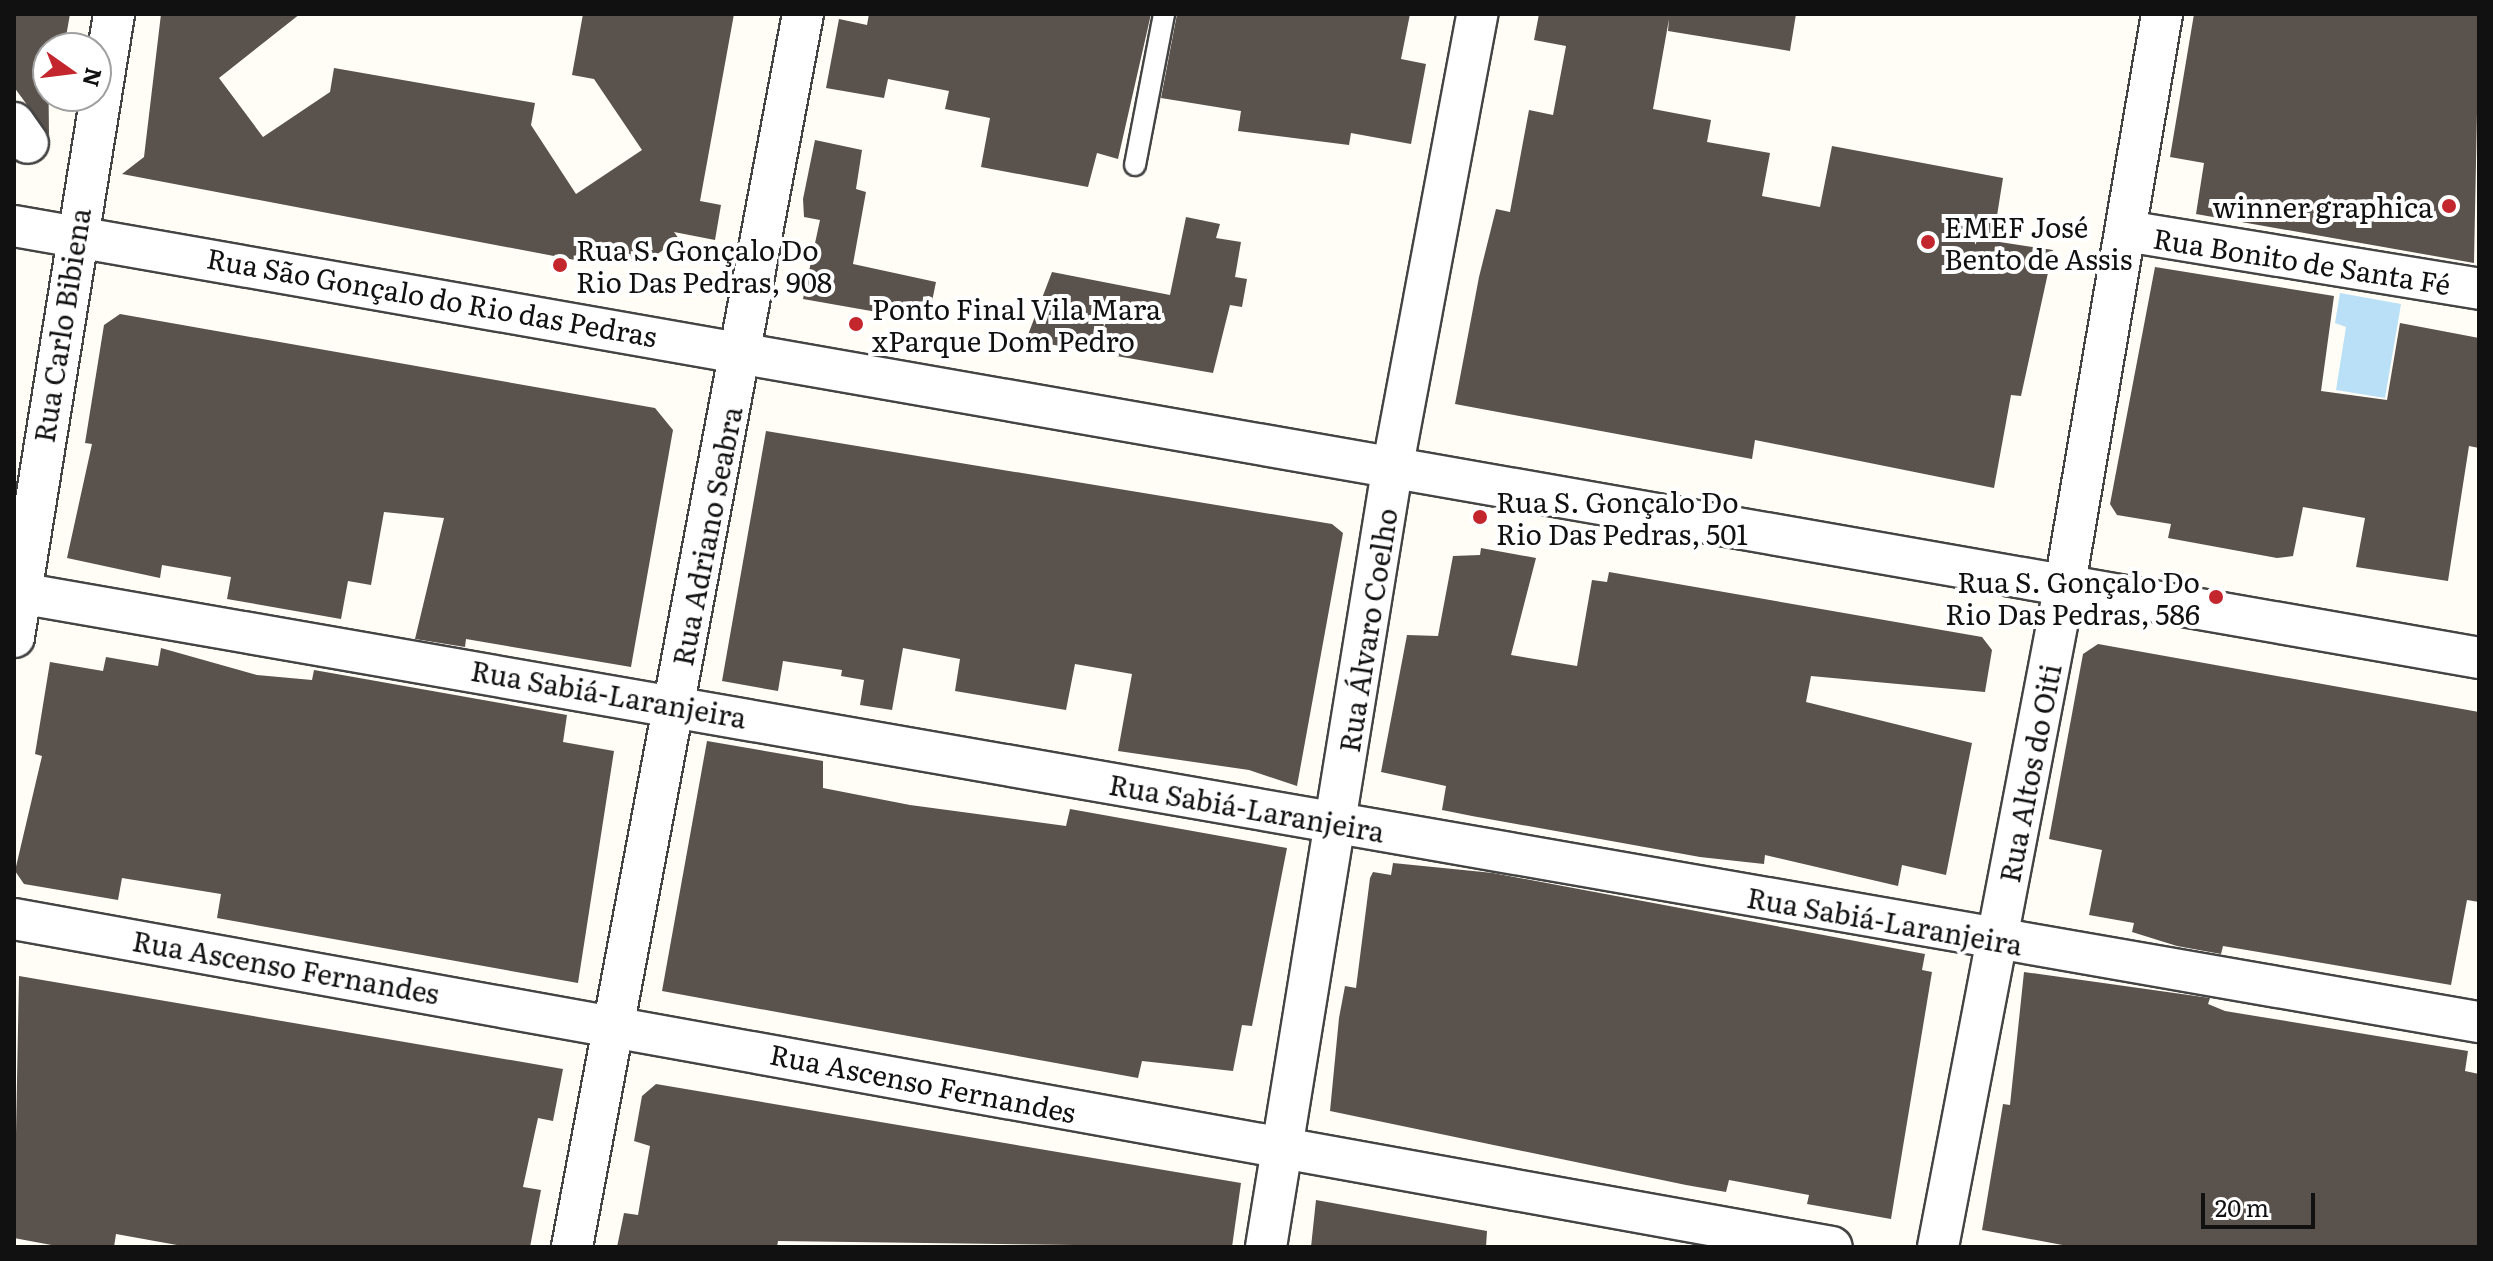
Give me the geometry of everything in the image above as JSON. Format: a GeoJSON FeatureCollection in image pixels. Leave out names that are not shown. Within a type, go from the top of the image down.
{"type":"FeatureCollection","features":[{"type":"Feature","properties":{"kind":"street","name":"Rua Carlo Bibiena"},"geometry":{"type":"LineString","coordinates":[[14,637],[18,592],[73,235],[114,14]]}},
{"type":"Feature","properties":{"kind":"street","name":"Rua Adriano Seabra"},"geometry":{"type":"LineString","coordinates":[[572,1247],[803,14]]}},
{"type":"Feature","properties":{"kind":"street","name":"Rua Álvaro Coelho"},"geometry":{"type":"LineString","coordinates":[[1266,1247],[1393,465],[1477,14]]}},
{"type":"Feature","properties":{"kind":"street","name":"Rua Altos do Oiti"},"geometry":{"type":"LineString","coordinates":[[1938,1247],[2065,584],[2162,14]]}},
{"type":"Feature","properties":{"kind":"street","name":"Rua São Gonçalo do Rio das Pedras"},"geometry":{"type":"LineString","coordinates":[[14,226],[742,348],[1393,465]]}},
{"type":"Feature","properties":{"kind":"street","name":"Rua Bonito de Santa Fé"},"geometry":{"type":"LineString","coordinates":[[2126,231],[2479,289]]}},
{"type":"Feature","properties":{"kind":"street"},"geometry":{"type":"LineString","coordinates":[[1393,465],[2479,658]]}},
{"type":"Feature","properties":{"kind":"street","name":"Rua Sabiá-Laranjeira"},"geometry":{"type":"LineString","coordinates":[[18,592],[674,704],[1997,941],[2479,1022]]}},
{"type":"Feature","properties":{"kind":"street","name":"Rua Ascenso Fernandes"},"geometry":{"type":"LineString","coordinates":[[14,919],[616,1023],[1282,1151],[1832,1247]]}},
{"type":"Feature","properties":{"kind":"lane"},"geometry":{"type":"LineString","coordinates":[[1135,165],[1164,14]]}},
{"type":"Feature","properties":{"kind":"water"},"geometry":{"type":"Polygon","coordinates":[[[2340,293],[2401,304],[2385,398],[2336,390],[2346,327],[2335,323],[2340,293]]]}},
{"type":"Feature","properties":{"kind":"building"},"geometry":{"type":"Polygon","coordinates":[[[14,14],[70,14],[67,32],[32,32],[32,112],[14,87],[14,14]]]}},
{"type":"Feature","properties":{"kind":"building"},"geometry":{"type":"Polygon","coordinates":[[[161,14],[300,14],[219,78],[263,137],[330,92],[334,68],[535,103],[531,125],[576,194],[642,150],[594,79],[572,75],[583,14],[734,14],[700,201],[721,205],[715,240],[674,232],[679,239],[643,264],[577,252],[575,260],[122,174],[144,157],[161,14]]]}},
{"type":"Feature","properties":{"kind":"building"},"geometry":{"type":"Polygon","coordinates":[[[869,14],[1151,14],[1118,159],[1097,153],[1088,187],[981,167],[990,118],[945,109],[949,91],[888,79],[884,98],[826,88],[839,19],[867,25],[869,14]]]}},
{"type":"Feature","properties":{"kind":"building"},"geometry":{"type":"Polygon","coordinates":[[[1177,14],[1410,14],[1401,59],[1426,64],[1411,144],[1351,133],[1349,145],[1238,131],[1241,111],[1161,98],[1177,14]]]}},
{"type":"Feature","properties":{"kind":"building"},"geometry":{"type":"Polygon","coordinates":[[[1539,14],[1796,14],[1790,51],[1668,31],[1669,19],[1653,109],[1711,120],[1707,142],[1770,153],[1762,196],[1820,207],[1832,146],[2003,178],[1993,241],[2053,250],[2021,396],[2011,395],[1994,488],[1755,440],[1752,459],[1455,404],[1479,277],[1496,209],[1510,212],[1529,110],[1553,115],[1566,46],[1534,40],[1539,14]]]}},
{"type":"Feature","properties":{"kind":"building"},"geometry":{"type":"Polygon","coordinates":[[[2194,14],[2479,14],[2474,263],[2196,214],[2204,163],[2170,157],[2194,14]]]}},
{"type":"Feature","properties":{"kind":"building"},"geometry":{"type":"Polygon","coordinates":[[[32,112],[49,112],[49,135],[32,112]]]}},
{"type":"Feature","properties":{"kind":"building"},"geometry":{"type":"Polygon","coordinates":[[[815,140],[862,150],[856,189],[866,192],[853,264],[936,282],[928,321],[803,299],[820,220],[804,217],[803,199],[815,140]]]}},
{"type":"Feature","properties":{"kind":"building"},"geometry":{"type":"Polygon","coordinates":[[[1186,217],[1220,224],[1216,238],[1241,242],[1235,277],[1247,279],[1242,307],[1230,305],[1213,373],[1026,340],[1052,272],[1170,295],[1186,217]]]}},
{"type":"Feature","properties":{"kind":"building"},"geometry":{"type":"Polygon","coordinates":[[[2155,267],[2334,296],[2321,391],[2387,400],[2400,323],[2479,338],[2479,448],[2469,446],[2448,581],[2356,567],[2365,518],[2303,507],[2293,556],[2277,558],[2168,538],[2171,524],[2117,515],[2110,504],[2155,267]]]}},
{"type":"Feature","properties":{"kind":"building"},"geometry":{"type":"Polygon","coordinates":[[[120,314],[655,408],[673,430],[631,667],[466,639],[465,647],[415,639],[444,518],[384,512],[371,585],[348,581],[341,619],[227,599],[231,577],[162,565],[160,578],[67,558],[92,444],[85,443],[104,325],[120,314]]]}},
{"type":"Feature","properties":{"kind":"building"},"geometry":{"type":"Polygon","coordinates":[[[766,431],[1332,524],[1343,533],[1297,786],[1249,770],[1118,751],[1132,674],[1075,664],[1066,710],[955,691],[960,659],[903,648],[892,710],[860,705],[864,680],[841,676],[842,670],[783,661],[778,691],[722,681],[766,431]]]}},
{"type":"Feature","properties":{"kind":"building"},"geometry":{"type":"Polygon","coordinates":[[[1481,548],[1536,558],[1511,655],[1577,666],[1592,580],[1607,582],[1609,572],[1982,637],[1992,650],[1985,692],[1811,676],[1806,702],[1972,743],[1946,875],[1902,865],[1898,886],[1765,855],[1764,864],[1700,857],[1472,816],[1442,810],[1446,786],[1381,772],[1407,635],[1438,636],[1453,556],[1480,555],[1481,548]]]}},
{"type":"Feature","properties":{"kind":"building"},"geometry":{"type":"Polygon","coordinates":[[[2098,644],[2479,712],[2479,902],[2467,900],[2451,985],[2223,946],[2221,954],[2177,946],[2132,932],[2134,923],[2089,915],[2102,850],[2049,839],[2083,654],[2098,644]]]}},
{"type":"Feature","properties":{"kind":"building"},"geometry":{"type":"Polygon","coordinates":[[[161,648],[257,675],[312,680],[314,670],[567,715],[563,742],[614,751],[578,983],[217,918],[221,894],[122,878],[118,900],[24,884],[15,871],[42,756],[35,754],[50,662],[103,671],[106,657],[158,666],[161,648]]]}},
{"type":"Feature","properties":{"kind":"building"},"geometry":{"type":"Polygon","coordinates":[[[707,741],[823,761],[823,788],[910,805],[1066,826],[1070,809],[1287,848],[1252,1026],[1242,1025],[1233,1071],[1142,1061],[1138,1078],[662,991],[707,741]]]}},
{"type":"Feature","properties":{"kind":"building"},"geometry":{"type":"Polygon","coordinates":[[[1393,863],[1493,873],[1925,954],[1922,970],[1932,972],[1891,1219],[1807,1204],[1809,1195],[1729,1180],[1726,1192],[1686,1185],[1330,1111],[1339,1018],[1345,986],[1356,988],[1370,878],[1373,872],[1391,875],[1393,863]]]}},
{"type":"Feature","properties":{"kind":"building"},"geometry":{"type":"Polygon","coordinates":[[[2024,972],[2210,998],[2208,1004],[2225,1011],[2468,1051],[2465,1071],[2479,1074],[2479,1247],[2073,1247],[1982,1230],[2003,1104],[2010,1105],[2024,972]]]}},
{"type":"Feature","properties":{"kind":"building"},"geometry":{"type":"Polygon","coordinates":[[[19,976],[563,1069],[553,1121],[538,1118],[523,1187],[541,1190],[530,1247],[188,1247],[116,1234],[114,1247],[62,1247],[14,1238],[19,976]]]}},
{"type":"Feature","properties":{"kind":"building"},"geometry":{"type":"Polygon","coordinates":[[[656,1084],[1241,1183],[1232,1247],[778,1241],[777,1247],[617,1247],[624,1213],[638,1215],[650,1146],[634,1141],[642,1096],[656,1084]]]}},
{"type":"Feature","properties":{"kind":"building"},"geometry":{"type":"Polygon","coordinates":[[[1316,1200],[1487,1231],[1486,1247],[1311,1247],[1316,1200]]]}},
{"type":"Feature","properties":{"kind":"place","name":"winner graphica"},"geometry":{"type":"Point","coordinates":[2449,206]}},
{"type":"Feature","properties":{"kind":"place","name":"EMEF José Bento de Assis"},"geometry":{"type":"Point","coordinates":[1928,242]}},
{"type":"Feature","properties":{"kind":"place","name":"Rua S. Gonçalo Do Rio Das Pedras, 908"},"geometry":{"type":"Point","coordinates":[560,265]}},
{"type":"Feature","properties":{"kind":"place","name":"Ponto Final Vila Mara xParque Dom Pedro"},"geometry":{"type":"Point","coordinates":[856,324]}},
{"type":"Feature","properties":{"kind":"place","name":"Rua S. Gonçalo Do Rio Das Pedras, 501"},"geometry":{"type":"Point","coordinates":[1480,517]}},
{"type":"Feature","properties":{"kind":"place","name":"Rua S. Gonçalo Do Rio Das Pedras, 586"},"geometry":{"type":"Point","coordinates":[2216,597]}}]}
